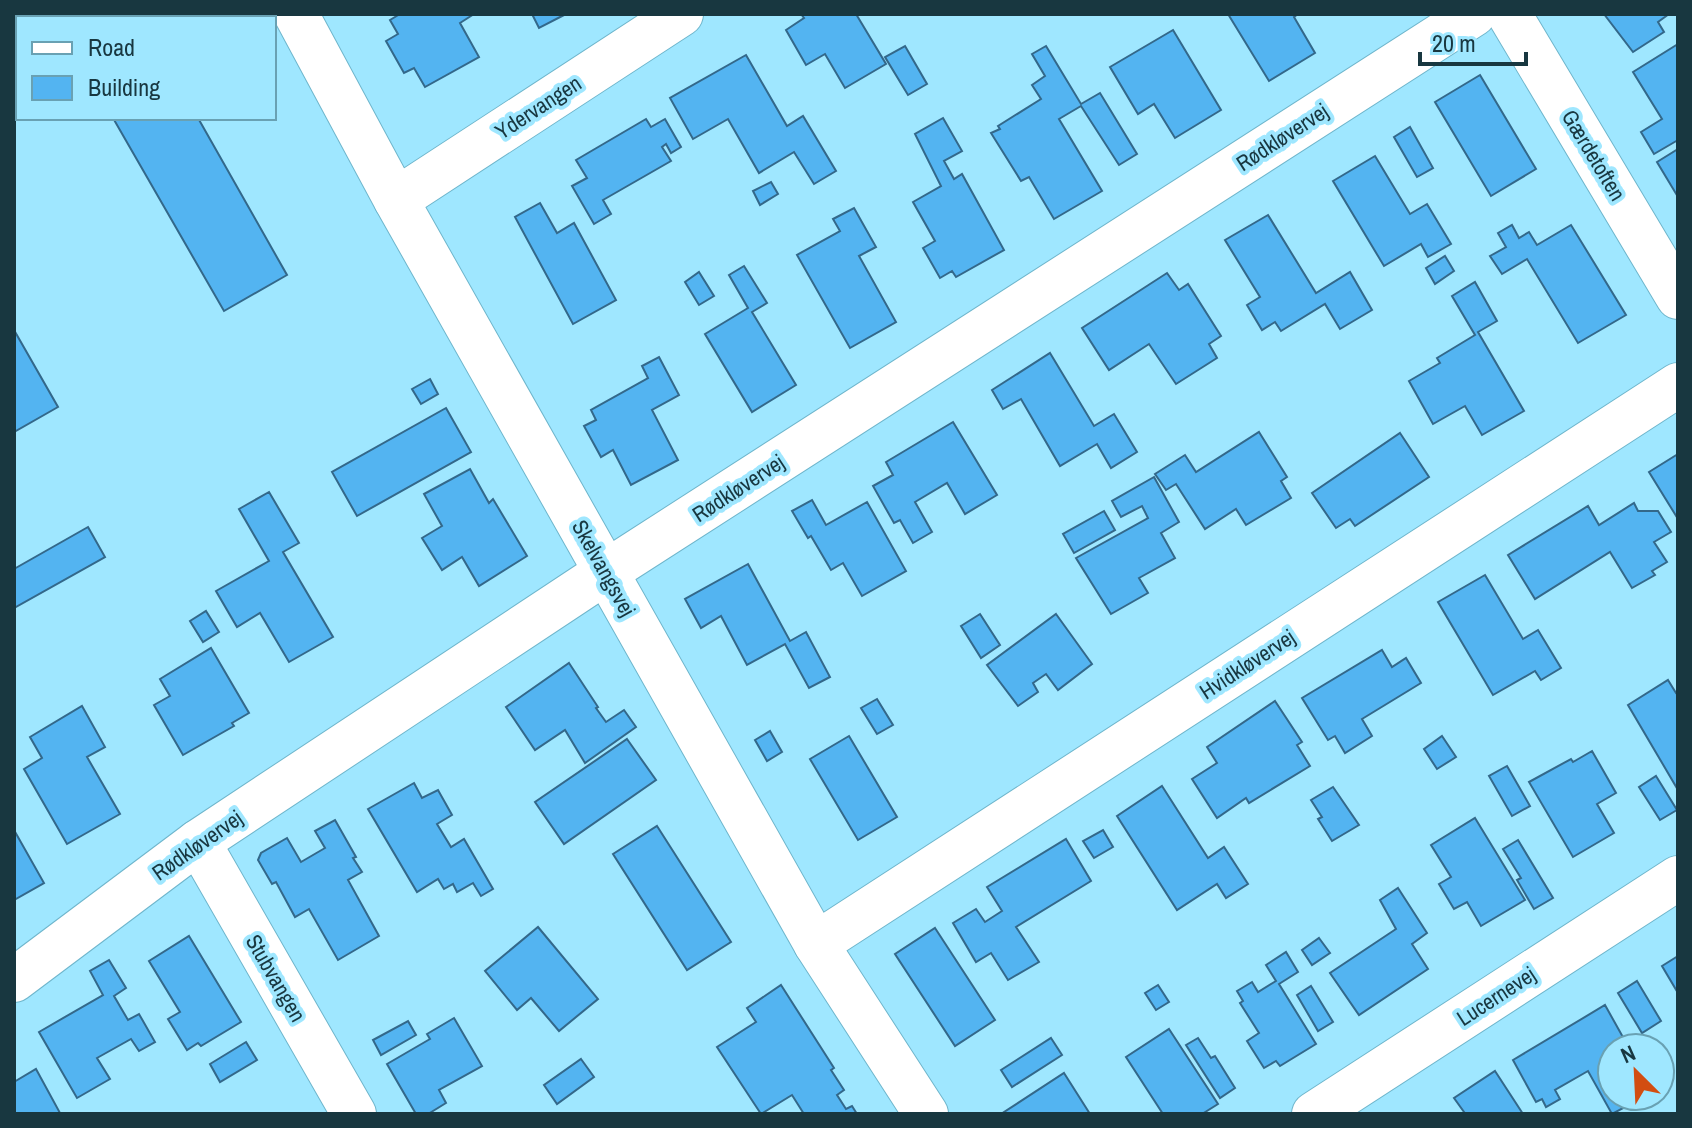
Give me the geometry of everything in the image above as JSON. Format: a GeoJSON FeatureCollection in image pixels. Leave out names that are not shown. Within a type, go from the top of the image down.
{"type":"FeatureCollection","features":[{"type":"Feature","properties":{"kind":"street","name":"Skelvangsvej"},"geometry":{"type":"LineString","coordinates":[[296,14],[396,200],[816,944],[926,1114]]}},
{"type":"Feature","properties":{"kind":"street","name":"Ydervangen"},"geometry":{"type":"LineString","coordinates":[[396,200],[681,14]]}},
{"type":"Feature","properties":{"kind":"street","name":"Rødkløvervej"},"geometry":{"type":"LineString","coordinates":[[14,980],[198,842],[606,572],[1474,14]]}},
{"type":"Feature","properties":{"kind":"street","name":"Gærdetoften"},"geometry":{"type":"LineString","coordinates":[[1509,14],[1678,297]]}},
{"type":"Feature","properties":{"kind":"street","name":"Hvidkløvervej"},"geometry":{"type":"LineString","coordinates":[[816,944],[1678,385]]}},
{"type":"Feature","properties":{"kind":"street","name":"Stubvangen"},"geometry":{"type":"LineString","coordinates":[[198,842],[354,1114]]}},
{"type":"Feature","properties":{"kind":"street","name":"Lucernevej"},"geometry":{"type":"LineString","coordinates":[[1314,1114],[1678,878]]}},
{"type":"Feature","properties":{"kind":"building"},"geometry":{"type":"Polygon","coordinates":[[[31,14],[114,16],[32,16],[31,14]]]}},
{"type":"Feature","properties":{"kind":"building"},"geometry":{"type":"Polygon","coordinates":[[[400,14],[474,14],[460,23],[479,57],[425,87],[414,68],[404,73],[386,41],[398,34],[390,20],[400,14]]]}},
{"type":"Feature","properties":{"kind":"building"},"geometry":{"type":"Polygon","coordinates":[[[532,14],[566,14],[539,28],[532,14]]]}},
{"type":"Feature","properties":{"kind":"building"},"geometry":{"type":"Polygon","coordinates":[[[801,14],[856,14],[886,64],[845,88],[825,54],[806,65],[786,30],[804,18],[801,14]]]}},
{"type":"Feature","properties":{"kind":"building"},"geometry":{"type":"Polygon","coordinates":[[[1228,14],[1298,14],[1294,17],[1315,53],[1269,81],[1228,14]]]}},
{"type":"Feature","properties":{"kind":"building"},"geometry":{"type":"Polygon","coordinates":[[[1604,14],[1669,14],[1658,22],[1664,32],[1633,52],[1604,14]]]}},
{"type":"Feature","properties":{"kind":"building"},"geometry":{"type":"Polygon","coordinates":[[[1173,30],[1221,110],[1175,138],[1154,104],[1138,114],[1110,67],[1173,30]]]}},
{"type":"Feature","properties":{"kind":"building"},"geometry":{"type":"Polygon","coordinates":[[[1678,44],[1678,140],[1654,154],[1641,132],[1662,119],[1633,72],[1678,44]]]}},
{"type":"Feature","properties":{"kind":"building"},"geometry":{"type":"Polygon","coordinates":[[[905,46],[927,84],[908,95],[885,57],[905,46]]]}},
{"type":"Feature","properties":{"kind":"building"},"geometry":{"type":"Polygon","coordinates":[[[1046,46],[1081,104],[1100,93],[1137,154],[1119,165],[1081,106],[1059,119],[1102,191],[1054,219],[1029,177],[1021,181],[991,133],[1041,99],[1032,85],[1045,76],[1032,54],[1046,46]]]}},
{"type":"Feature","properties":{"kind":"building"},"geometry":{"type":"Polygon","coordinates":[[[746,55],[787,126],[803,116],[836,171],[814,184],[794,152],[759,173],[728,119],[693,139],[670,98],[746,55]]]}},
{"type":"Feature","properties":{"kind":"building"},"geometry":{"type":"Polygon","coordinates":[[[1480,75],[1536,169],[1491,196],[1435,102],[1480,75]]]}},
{"type":"Feature","properties":{"kind":"building"},"geometry":{"type":"Polygon","coordinates":[[[943,118],[962,151],[944,161],[954,179],[962,174],[1004,250],[956,277],[952,271],[940,278],[923,248],[935,241],[913,202],[941,186],[915,134],[943,118]]]}},
{"type":"Feature","properties":{"kind":"building"},"geometry":{"type":"Polygon","coordinates":[[[646,119],[651,127],[665,119],[681,147],[671,153],[666,144],[662,147],[671,161],[603,200],[611,214],[594,224],[572,186],[587,178],[576,160],[646,119]]]}},
{"type":"Feature","properties":{"kind":"building"},"geometry":{"type":"Polygon","coordinates":[[[114,120],[199,120],[287,275],[224,311],[114,120]]]}},
{"type":"Feature","properties":{"kind":"building"},"geometry":{"type":"Polygon","coordinates":[[[1410,127],[1433,168],[1417,177],[1394,137],[1410,127]]]}},
{"type":"Feature","properties":{"kind":"building"},"geometry":{"type":"Polygon","coordinates":[[[1678,149],[1678,197],[1657,162],[1678,149]]]}},
{"type":"Feature","properties":{"kind":"building"},"geometry":{"type":"Polygon","coordinates":[[[1375,156],[1410,214],[1427,204],[1451,244],[1428,257],[1421,244],[1384,266],[1333,181],[1375,156]]]}},
{"type":"Feature","properties":{"kind":"building"},"geometry":{"type":"Polygon","coordinates":[[[771,182],[778,194],[760,205],[753,191],[771,182]]]}},
{"type":"Feature","properties":{"kind":"building"},"geometry":{"type":"Polygon","coordinates":[[[540,203],[557,233],[574,223],[616,300],[573,324],[515,217],[540,203]]]}},
{"type":"Feature","properties":{"kind":"building"},"geometry":{"type":"Polygon","coordinates":[[[854,208],[876,247],[859,256],[896,322],[850,348],[797,255],[840,231],[833,219],[854,208]]]}},
{"type":"Feature","properties":{"kind":"building"},"geometry":{"type":"Polygon","coordinates":[[[1268,215],[1316,293],[1350,272],[1372,310],[1340,329],[1325,304],[1281,331],[1275,322],[1262,330],[1247,305],[1260,297],[1225,240],[1268,215]]]}},
{"type":"Feature","properties":{"kind":"building"},"geometry":{"type":"Polygon","coordinates":[[[1512,225],[1519,238],[1529,232],[1537,245],[1571,225],[1626,315],[1578,343],[1527,259],[1502,274],[1490,256],[1506,247],[1498,233],[1512,225]]]}},
{"type":"Feature","properties":{"kind":"building"},"geometry":{"type":"Polygon","coordinates":[[[1445,256],[1454,271],[1435,284],[1426,268],[1445,256]]]}},
{"type":"Feature","properties":{"kind":"building"},"geometry":{"type":"Polygon","coordinates":[[[744,266],[767,303],[752,312],[796,385],[752,412],[705,334],[748,308],[729,275],[744,266]]]}},
{"type":"Feature","properties":{"kind":"building"},"geometry":{"type":"Polygon","coordinates":[[[699,272],[714,296],[699,305],[685,282],[699,272]]]}},
{"type":"Feature","properties":{"kind":"building"},"geometry":{"type":"Polygon","coordinates":[[[1167,273],[1179,290],[1188,284],[1221,336],[1209,344],[1217,358],[1176,384],[1149,344],[1109,370],[1082,328],[1167,273]]]}},
{"type":"Feature","properties":{"kind":"building"},"geometry":{"type":"Polygon","coordinates":[[[1475,282],[1497,321],[1478,332],[1524,411],[1482,435],[1465,406],[1433,424],[1409,381],[1440,363],[1437,358],[1475,335],[1452,296],[1475,282]]]}},
{"type":"Feature","properties":{"kind":"building"},"geometry":{"type":"Polygon","coordinates":[[[14,330],[58,407],[14,432],[14,330]]]}},
{"type":"Feature","properties":{"kind":"building"},"geometry":{"type":"Polygon","coordinates":[[[1050,353],[1094,426],[1114,414],[1137,452],[1111,468],[1097,444],[1060,466],[1021,399],[1003,409],[992,390],[1050,353]]]}},
{"type":"Feature","properties":{"kind":"building"},"geometry":{"type":"Polygon","coordinates":[[[659,357],[679,395],[652,410],[678,460],[631,485],[613,450],[601,457],[584,426],[596,420],[591,410],[648,378],[642,366],[659,357]]]}},
{"type":"Feature","properties":{"kind":"building"},"geometry":{"type":"Polygon","coordinates":[[[430,379],[438,394],[421,404],[412,389],[430,379]]]}},
{"type":"Feature","properties":{"kind":"building"},"geometry":{"type":"Polygon","coordinates":[[[446,408],[471,452],[357,516],[332,472],[446,408]]]}},
{"type":"Feature","properties":{"kind":"building"},"geometry":{"type":"Polygon","coordinates":[[[953,422],[997,495],[965,514],[947,483],[915,502],[932,532],[913,543],[900,520],[894,523],[873,486],[893,475],[886,462],[953,422]]]}},
{"type":"Feature","properties":{"kind":"building"},"geometry":{"type":"Polygon","coordinates":[[[1259,432],[1287,477],[1281,481],[1291,498],[1246,525],[1236,509],[1205,529],[1176,484],[1166,490],[1155,474],[1185,455],[1196,472],[1259,432]]]}},
{"type":"Feature","properties":{"kind":"building"},"geometry":{"type":"Polygon","coordinates":[[[1400,433],[1429,477],[1355,526],[1350,519],[1336,528],[1312,493],[1400,433]]]}},
{"type":"Feature","properties":{"kind":"building"},"geometry":{"type":"Polygon","coordinates":[[[1678,454],[1678,519],[1649,472],[1678,454]]]}},
{"type":"Feature","properties":{"kind":"building"},"geometry":{"type":"Polygon","coordinates":[[[470,469],[489,503],[493,499],[527,556],[479,586],[462,557],[442,570],[422,538],[442,526],[424,494],[470,469]]]}},
{"type":"Feature","properties":{"kind":"building"},"geometry":{"type":"Polygon","coordinates":[[[1154,477],[1179,522],[1161,533],[1175,558],[1139,578],[1148,593],[1111,614],[1076,558],[1148,518],[1142,506],[1121,517],[1112,501],[1154,477]]]}},
{"type":"Feature","properties":{"kind":"building"},"geometry":{"type":"Polygon","coordinates":[[[269,492],[299,543],[283,552],[333,637],[289,662],[260,613],[237,627],[216,591],[269,561],[239,509],[269,492]]]}},
{"type":"Feature","properties":{"kind":"building"},"geometry":{"type":"Polygon","coordinates":[[[812,500],[826,525],[867,502],[906,571],[862,596],[843,563],[831,570],[792,511],[812,500]]]}},
{"type":"Feature","properties":{"kind":"building"},"geometry":{"type":"Polygon","coordinates":[[[1634,503],[1638,511],[1658,511],[1671,532],[1654,542],[1667,562],[1652,571],[1655,575],[1632,588],[1610,552],[1535,599],[1508,555],[1588,506],[1599,525],[1634,503]]]}},
{"type":"Feature","properties":{"kind":"building"},"geometry":{"type":"Polygon","coordinates":[[[1104,511],[1115,530],[1074,553],[1063,534],[1104,511]]]}},
{"type":"Feature","properties":{"kind":"building"},"geometry":{"type":"Polygon","coordinates":[[[88,527],[105,557],[14,608],[14,569],[88,527]]]}},
{"type":"Feature","properties":{"kind":"building"},"geometry":{"type":"Polygon","coordinates":[[[748,564],[790,641],[806,632],[830,677],[809,688],[785,644],[747,665],[721,616],[701,628],[685,599],[748,564]]]}},
{"type":"Feature","properties":{"kind":"building"},"geometry":{"type":"Polygon","coordinates":[[[1485,575],[1523,639],[1538,630],[1561,668],[1541,680],[1535,671],[1493,695],[1438,602],[1485,575]]]}},
{"type":"Feature","properties":{"kind":"building"},"geometry":{"type":"Polygon","coordinates":[[[206,611],[219,632],[203,642],[190,621],[206,611]]]}},
{"type":"Feature","properties":{"kind":"building"},"geometry":{"type":"Polygon","coordinates":[[[980,614],[1000,645],[981,658],[961,626],[980,614]]]}},
{"type":"Feature","properties":{"kind":"building"},"geometry":{"type":"Polygon","coordinates":[[[1056,614],[1092,664],[1058,690],[1046,674],[1033,683],[1038,692],[1018,706],[987,665],[1056,614]]]}},
{"type":"Feature","properties":{"kind":"building"},"geometry":{"type":"Polygon","coordinates":[[[211,648],[249,713],[232,723],[234,726],[183,755],[154,705],[170,696],[160,679],[211,648]]]}},
{"type":"Feature","properties":{"kind":"building"},"geometry":{"type":"Polygon","coordinates":[[[1382,650],[1392,667],[1406,658],[1421,683],[1362,719],[1372,736],[1345,753],[1335,736],[1328,740],[1302,698],[1382,650]]]}},
{"type":"Feature","properties":{"kind":"building"},"geometry":{"type":"Polygon","coordinates":[[[569,663],[606,722],[624,710],[636,727],[585,763],[565,730],[535,750],[506,707],[569,663]]]}},
{"type":"Feature","properties":{"kind":"building"},"geometry":{"type":"Polygon","coordinates":[[[1668,680],[1678,692],[1678,790],[1628,705],[1668,680]]]}},
{"type":"Feature","properties":{"kind":"building"},"geometry":{"type":"Polygon","coordinates":[[[877,699],[893,725],[877,734],[861,708],[877,699]]]}},
{"type":"Feature","properties":{"kind":"building"},"geometry":{"type":"Polygon","coordinates":[[[1275,701],[1302,742],[1297,745],[1310,766],[1249,803],[1246,798],[1217,818],[1192,779],[1217,763],[1207,747],[1275,701]]]}},
{"type":"Feature","properties":{"kind":"building"},"geometry":{"type":"Polygon","coordinates":[[[82,706],[105,747],[87,757],[120,814],[67,844],[24,769],[42,758],[30,737],[82,706]]]}},
{"type":"Feature","properties":{"kind":"building"},"geometry":{"type":"Polygon","coordinates":[[[770,731],[782,752],[767,761],[755,740],[770,731]]]}},
{"type":"Feature","properties":{"kind":"building"},"geometry":{"type":"Polygon","coordinates":[[[849,736],[897,817],[858,840],[810,759],[849,736]]]}},
{"type":"Feature","properties":{"kind":"building"},"geometry":{"type":"Polygon","coordinates":[[[1442,736],[1456,757],[1437,769],[1424,749],[1442,736]]]}},
{"type":"Feature","properties":{"kind":"building"},"geometry":{"type":"Polygon","coordinates":[[[627,739],[656,780],[564,844],[535,802],[627,739]]]}},
{"type":"Feature","properties":{"kind":"building"},"geometry":{"type":"Polygon","coordinates":[[[1592,751],[1616,793],[1597,804],[1614,833],[1573,857],[1529,782],[1592,751]]]}},
{"type":"Feature","properties":{"kind":"building"},"geometry":{"type":"Polygon","coordinates":[[[1507,766],[1530,806],[1512,816],[1489,776],[1507,766]]]}},
{"type":"Feature","properties":{"kind":"building"},"geometry":{"type":"Polygon","coordinates":[[[1656,776],[1677,810],[1660,820],[1639,787],[1656,776]]]}},
{"type":"Feature","properties":{"kind":"building"},"geometry":{"type":"Polygon","coordinates":[[[414,783],[422,798],[438,790],[452,815],[437,824],[451,847],[464,839],[493,889],[481,896],[473,883],[457,892],[453,884],[444,889],[438,879],[417,892],[368,809],[414,783]]]}},
{"type":"Feature","properties":{"kind":"building"},"geometry":{"type":"Polygon","coordinates":[[[1162,786],[1208,858],[1224,847],[1248,884],[1226,898],[1217,884],[1177,910],[1117,816],[1162,786]]]}},
{"type":"Feature","properties":{"kind":"building"},"geometry":{"type":"Polygon","coordinates":[[[1333,787],[1359,825],[1332,841],[1318,819],[1322,817],[1311,800],[1333,787]]]}},
{"type":"Feature","properties":{"kind":"building"},"geometry":{"type":"Polygon","coordinates":[[[1475,818],[1525,900],[1481,926],[1467,902],[1454,909],[1439,884],[1451,877],[1431,845],[1475,818]]]}},
{"type":"Feature","properties":{"kind":"building"},"geometry":{"type":"Polygon","coordinates":[[[335,820],[362,872],[348,880],[379,936],[338,960],[309,909],[295,917],[276,882],[272,884],[258,860],[261,853],[287,838],[301,862],[325,848],[315,831],[335,820]]]}},
{"type":"Feature","properties":{"kind":"building"},"geometry":{"type":"Polygon","coordinates":[[[657,826],[731,942],[687,970],[613,854],[657,826]]]}},
{"type":"Feature","properties":{"kind":"building"},"geometry":{"type":"Polygon","coordinates":[[[14,830],[44,883],[14,900],[14,830]]]}},
{"type":"Feature","properties":{"kind":"building"},"geometry":{"type":"Polygon","coordinates":[[[1103,830],[1113,847],[1094,858],[1083,841],[1103,830]]]}},
{"type":"Feature","properties":{"kind":"building"},"geometry":{"type":"Polygon","coordinates":[[[1066,839],[1091,881],[1016,927],[1039,962],[1008,980],[991,953],[976,962],[953,923],[976,909],[985,922],[1002,911],[987,887],[1066,839]]]}},
{"type":"Feature","properties":{"kind":"building"},"geometry":{"type":"Polygon","coordinates":[[[1518,840],[1553,898],[1534,909],[1517,880],[1521,878],[1503,849],[1518,840]]]}},
{"type":"Feature","properties":{"kind":"building"},"geometry":{"type":"Polygon","coordinates":[[[1398,888],[1427,933],[1412,944],[1428,969],[1359,1015],[1330,973],[1396,929],[1380,900],[1398,888]]]}},
{"type":"Feature","properties":{"kind":"building"},"geometry":{"type":"Polygon","coordinates":[[[538,927],[598,999],[559,1031],[531,998],[517,1010],[485,971],[538,927]]]}},
{"type":"Feature","properties":{"kind":"building"},"geometry":{"type":"Polygon","coordinates":[[[935,928],[995,1020],[955,1046],[895,954],[935,928]]]}},
{"type":"Feature","properties":{"kind":"building"},"geometry":{"type":"Polygon","coordinates":[[[189,936],[241,1022],[201,1046],[198,1043],[187,1050],[168,1019],[180,1012],[149,961],[189,936]]]}},
{"type":"Feature","properties":{"kind":"building"},"geometry":{"type":"Polygon","coordinates":[[[1319,938],[1330,953],[1312,965],[1302,950],[1319,938]]]}},
{"type":"Feature","properties":{"kind":"building"},"geometry":{"type":"Polygon","coordinates":[[[1286,952],[1298,972],[1279,984],[1316,1044],[1280,1066],[1276,1061],[1264,1068],[1247,1041],[1259,1033],[1240,1003],[1243,1001],[1237,991],[1252,982],[1258,992],[1276,981],[1266,965],[1286,952]]]}},
{"type":"Feature","properties":{"kind":"building"},"geometry":{"type":"Polygon","coordinates":[[[1678,956],[1678,993],[1662,966],[1678,956]]]}},
{"type":"Feature","properties":{"kind":"building"},"geometry":{"type":"Polygon","coordinates":[[[109,960],[126,988],[114,996],[128,1020],[139,1014],[155,1042],[139,1051],[131,1039],[97,1058],[110,1079],[77,1098],[39,1032],[103,995],[90,971],[109,960]]]}},
{"type":"Feature","properties":{"kind":"building"},"geometry":{"type":"Polygon","coordinates":[[[1637,981],[1661,1021],[1641,1032],[1618,993],[1637,981]]]}},
{"type":"Feature","properties":{"kind":"building"},"geometry":{"type":"Polygon","coordinates":[[[781,985],[834,1068],[831,1070],[844,1090],[837,1095],[846,1109],[852,1106],[857,1114],[804,1114],[792,1095],[761,1114],[717,1047],[756,1022],[747,1008],[781,985]]]}},
{"type":"Feature","properties":{"kind":"building"},"geometry":{"type":"Polygon","coordinates":[[[1158,985],[1169,1002],[1156,1010],[1145,993],[1158,985]]]}},
{"type":"Feature","properties":{"kind":"building"},"geometry":{"type":"Polygon","coordinates":[[[1311,986],[1333,1022],[1318,1031],[1297,995],[1311,986]]]}},
{"type":"Feature","properties":{"kind":"building"},"geometry":{"type":"Polygon","coordinates":[[[1605,1005],[1620,1032],[1596,1032],[1596,1085],[1588,1071],[1555,1090],[1560,1099],[1546,1107],[1542,1099],[1536,1102],[1513,1060],[1605,1005]]]}},
{"type":"Feature","properties":{"kind":"building"},"geometry":{"type":"Polygon","coordinates":[[[454,1018],[482,1066],[439,1090],[446,1103],[428,1114],[416,1114],[387,1064],[430,1039],[427,1034],[454,1018]]]}},
{"type":"Feature","properties":{"kind":"building"},"geometry":{"type":"Polygon","coordinates":[[[408,1021],[416,1035],[381,1055],[373,1040],[408,1021]]]}},
{"type":"Feature","properties":{"kind":"building"},"geometry":{"type":"Polygon","coordinates":[[[1169,1029],[1218,1104],[1202,1114],[1163,1114],[1126,1057],[1169,1029]]]}},
{"type":"Feature","properties":{"kind":"building"},"geometry":{"type":"Polygon","coordinates":[[[1051,1038],[1062,1055],[1012,1087],[1001,1070],[1051,1038]]]}},
{"type":"Feature","properties":{"kind":"building"},"geometry":{"type":"Polygon","coordinates":[[[1198,1038],[1211,1058],[1215,1056],[1235,1088],[1220,1098],[1186,1045],[1198,1038]]]}},
{"type":"Feature","properties":{"kind":"building"},"geometry":{"type":"Polygon","coordinates":[[[246,1042],[257,1060],[220,1082],[210,1064],[246,1042]]]}},
{"type":"Feature","properties":{"kind":"building"},"geometry":{"type":"Polygon","coordinates":[[[581,1059],[594,1077],[557,1104],[544,1085],[581,1059]]]}},
{"type":"Feature","properties":{"kind":"building"},"geometry":{"type":"Polygon","coordinates":[[[36,1069],[60,1113],[14,1114],[14,1082],[36,1069]]]}},
{"type":"Feature","properties":{"kind":"building"},"geometry":{"type":"Polygon","coordinates":[[[1495,1071],[1523,1114],[1461,1114],[1464,1112],[1454,1098],[1495,1071]]]}},
{"type":"Feature","properties":{"kind":"building"},"geometry":{"type":"Polygon","coordinates":[[[1064,1073],[1090,1114],[1001,1114],[1064,1073]]]}}]}
